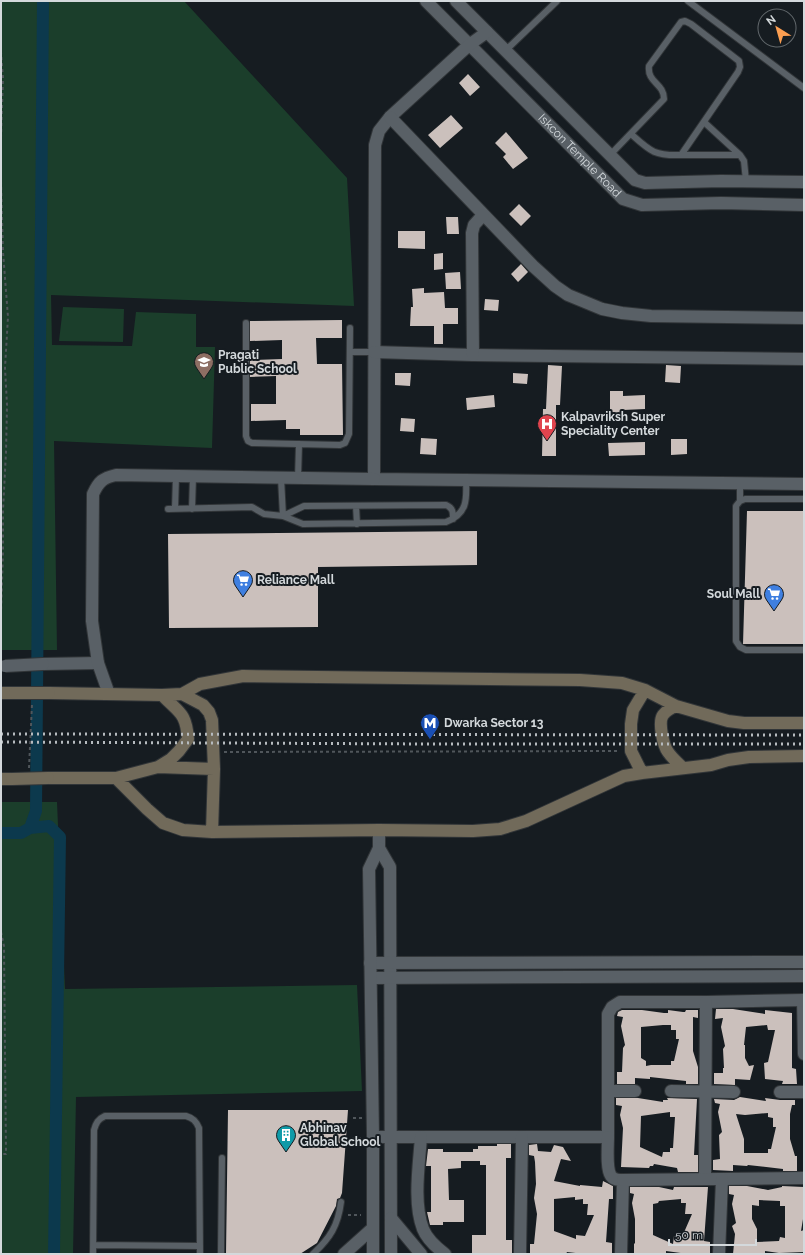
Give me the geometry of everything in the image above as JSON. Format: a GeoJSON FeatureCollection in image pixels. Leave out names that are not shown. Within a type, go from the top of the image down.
{"type":"FeatureCollection","features":[{"type":"Feature","properties":{"kind":"street","name":"Iskcon Temple Road"},"geometry":{"type":"LineString","coordinates":[[426,1],[623,199],[642,205],[721,203],[804,206]]}},
{"type":"Feature","properties":{"kind":"street","name":"Iskcon Temple Road"},"geometry":{"type":"LineString","coordinates":[[456,1],[635,180],[645,183],[746,181],[804,182]]}},
{"type":"Feature","properties":{"kind":"street"},"geometry":{"type":"LineString","coordinates":[[374,479],[375,145],[379,131],[390,117],[469,45],[487,32]]}},
{"type":"Feature","properties":{"kind":"street"},"geometry":{"type":"LineString","coordinates":[[390,117],[533,266],[555,286],[568,295],[602,309],[651,316],[804,318]]}},
{"type":"Feature","properties":{"kind":"street"},"geometry":{"type":"LineString","coordinates":[[473,355],[472,233],[474,225],[483,215]]}},
{"type":"Feature","properties":{"kind":"street"},"geometry":{"type":"LineString","coordinates":[[374,352],[473,355],[804,359]]}},
{"type":"Feature","properties":{"kind":"street"},"geometry":{"type":"LineString","coordinates":[[109,694],[98,663],[92,621],[93,494],[97,485],[105,478],[116,475],[466,481],[804,484]]}},
{"type":"Feature","properties":{"kind":"street"},"geometry":{"type":"LineString","coordinates":[[3,666],[98,663]]}},
{"type":"Feature","properties":{"kind":"street"},"geometry":{"type":"LineString","coordinates":[[1,693],[182,694],[200,684],[243,676],[580,680],[622,683],[645,690],[676,706],[733,722],[804,723]]}},
{"type":"Feature","properties":{"kind":"street"},"geometry":{"type":"LineString","coordinates":[[642,773],[631,751],[631,724],[633,710],[645,690]]}},
{"type":"Feature","properties":{"kind":"street"},"geometry":{"type":"LineString","coordinates":[[182,694],[203,705],[209,712],[212,720],[214,769],[212,832]]}},
{"type":"Feature","properties":{"kind":"street"},"geometry":{"type":"LineString","coordinates":[[6,779],[116,778],[158,767],[171,760],[188,739],[187,727],[184,718],[179,711],[162,695]]}},
{"type":"Feature","properties":{"kind":"street"},"geometry":{"type":"LineString","coordinates":[[676,706],[668,710],[663,715],[661,722],[666,750],[683,768]]}},
{"type":"Feature","properties":{"kind":"street"},"geometry":{"type":"LineString","coordinates":[[116,778],[163,823],[183,830],[212,832],[379,830],[473,831],[500,829],[526,821],[624,776],[683,768],[711,766],[728,760],[749,757],[804,756]]}},
{"type":"Feature","properties":{"kind":"street"},"geometry":{"type":"LineString","coordinates":[[158,767],[214,769]]}},
{"type":"Feature","properties":{"kind":"street"},"geometry":{"type":"LineString","coordinates":[[379,830],[380,848],[390,867],[392,1137],[391,1254]]}},
{"type":"Feature","properties":{"kind":"street"},"geometry":{"type":"LineString","coordinates":[[372,1254],[373,1137],[369,869],[380,848]]}},
{"type":"Feature","properties":{"kind":"street"},"geometry":{"type":"LineString","coordinates":[[370,963],[804,962]]}},
{"type":"Feature","properties":{"kind":"street"},"geometry":{"type":"LineString","coordinates":[[371,978],[804,976]]}},
{"type":"Feature","properties":{"kind":"street"},"geometry":{"type":"LineString","coordinates":[[804,1054],[803,1000],[620,1002],[612,1006],[608,1014],[608,1170],[611,1176],[616,1179],[623,1180],[804,1178]]}},
{"type":"Feature","properties":{"kind":"street"},"geometry":{"type":"LineString","coordinates":[[705,1179],[706,1002]]}},
{"type":"Feature","properties":{"kind":"street"},"geometry":{"type":"LineString","coordinates":[[608,1091],[635,1091]]}},
{"type":"Feature","properties":{"kind":"street"},"geometry":{"type":"LineString","coordinates":[[671,1091],[734,1092]]}},
{"type":"Feature","properties":{"kind":"street"},"geometry":{"type":"LineString","coordinates":[[780,1092],[804,1092]]}},
{"type":"Feature","properties":{"kind":"street"},"geometry":{"type":"LineString","coordinates":[[373,1137],[608,1137]]}},
{"type":"Feature","properties":{"kind":"street"},"geometry":{"type":"LineString","coordinates":[[421,1137],[418,1209],[423,1230],[436,1248],[445,1254]]}},
{"type":"Feature","properties":{"kind":"street"},"geometry":{"type":"LineString","coordinates":[[520,1254],[522,1137]]}},
{"type":"Feature","properties":{"kind":"street"},"geometry":{"type":"LineString","coordinates":[[719,1254],[722,1179]]}},
{"type":"Feature","properties":{"kind":"street"},"geometry":{"type":"LineString","coordinates":[[621,1254],[623,1180]]}},
{"type":"Feature","properties":{"kind":"street"},"geometry":{"type":"LineString","coordinates":[[391,1218],[421,1254]]}},
{"type":"Feature","properties":{"kind":"street"},"geometry":{"type":"LineString","coordinates":[[344,1254],[373,1228]]}},
{"type":"Feature","properties":{"kind":"lane"},"geometry":{"type":"LineString","coordinates":[[506,50],[557,1]]}},
{"type":"Feature","properties":{"kind":"lane"},"geometry":{"type":"LineString","coordinates":[[688,1],[804,88]]}},
{"type":"Feature","properties":{"kind":"lane"},"geometry":{"type":"LineString","coordinates":[[610,155],[664,98],[664,92],[650,78],[648,71],[649,66],[681,22],[685,21],[692,24],[739,61],[740,67],[681,155]]}},
{"type":"Feature","properties":{"kind":"lane"},"geometry":{"type":"LineString","coordinates":[[704,122],[740,155],[744,161],[746,181]]}},
{"type":"Feature","properties":{"kind":"lane"},"geometry":{"type":"LineString","coordinates":[[631,134],[648,150],[665,155],[740,155]]}},
{"type":"Feature","properties":{"kind":"lane"},"geometry":{"type":"LineString","coordinates":[[246,323],[246,436],[248,441],[252,443],[340,445],[348,440],[350,328]]}},
{"type":"Feature","properties":{"kind":"lane"},"geometry":{"type":"LineString","coordinates":[[350,352],[374,352]]}},
{"type":"Feature","properties":{"kind":"lane"},"geometry":{"type":"LineString","coordinates":[[298,444],[298,478]]}},
{"type":"Feature","properties":{"kind":"lane"},"geometry":{"type":"LineString","coordinates":[[176,476],[172,509],[252,508],[264,514],[283,516],[304,524],[446,522],[453,519],[462,511],[466,502],[466,481]]}},
{"type":"Feature","properties":{"kind":"lane"},"geometry":{"type":"LineString","coordinates":[[192,509],[193,476]]}},
{"type":"Feature","properties":{"kind":"lane"},"geometry":{"type":"LineString","coordinates":[[281,478],[283,516]]}},
{"type":"Feature","properties":{"kind":"lane"},"geometry":{"type":"LineString","coordinates":[[740,483],[740,501]]}},
{"type":"Feature","properties":{"kind":"lane"},"geometry":{"type":"LineString","coordinates":[[804,499],[745,499],[740,501],[736,506],[736,641],[746,650],[804,650]]}},
{"type":"Feature","properties":{"kind":"lane"},"geometry":{"type":"LineString","coordinates":[[283,516],[298,507],[304,506],[446,505],[453,511],[453,519]]}},
{"type":"Feature","properties":{"kind":"lane"},"geometry":{"type":"LineString","coordinates":[[356,506],[356,524]]}},
{"type":"Feature","properties":{"kind":"lane"},"geometry":{"type":"LineString","coordinates":[[93,1254],[94,1130],[96,1124],[105,1116],[186,1116],[197,1122],[199,1128],[200,1254]]}},
{"type":"Feature","properties":{"kind":"lane"},"geometry":{"type":"LineString","coordinates":[[221,1254],[222,1158]]}},
{"type":"Feature","properties":{"kind":"lane"},"geometry":{"type":"LineString","coordinates":[[313,1254],[326,1242],[335,1228],[341,1202]]}},
{"type":"Feature","properties":{"kind":"lane"},"geometry":{"type":"LineString","coordinates":[[94,1245],[200,1246]]}},
{"type":"Feature","properties":{"kind":"path"},"geometry":{"type":"LineString","coordinates":[[1,1],[1,52],[3,78],[1,138]]}},
{"type":"Feature","properties":{"kind":"path"},"geometry":{"type":"LineString","coordinates":[[1,181],[3,252],[8,318],[1,614]]}},
{"type":"Feature","properties":{"kind":"path"},"geometry":{"type":"LineString","coordinates":[[28,774],[33,698]]}},
{"type":"Feature","properties":{"kind":"path"},"geometry":{"type":"LineString","coordinates":[[213,752],[631,751]]}},
{"type":"Feature","properties":{"kind":"path"},"geometry":{"type":"LineString","coordinates":[[1,932],[4,946],[6,1154],[1,1154]]}},
{"type":"Feature","properties":{"kind":"path"},"geometry":{"type":"LineString","coordinates":[[339,1215],[373,1215]]}},
{"type":"Feature","properties":{"kind":"green space"},"geometry":{"type":"Polygon","coordinates":[[[1,1],[184,1],[347,178],[354,306],[51,295],[52,345],[132,346],[136,312],[196,314],[196,347],[215,347],[212,448],[54,441],[57,650],[1,650],[1,1]]]}},
{"type":"Feature","properties":{"kind":"green space"},"geometry":{"type":"Polygon","coordinates":[[[63,307],[124,309],[123,342],[59,341],[63,307]]]}},
{"type":"Feature","properties":{"kind":"green space"},"geometry":{"type":"Polygon","coordinates":[[[1,802],[57,802],[65,989],[357,985],[362,1091],[76,1097],[73,1254],[1,1254],[1,802]]]}},
{"type":"Feature","properties":{"kind":"building"},"geometry":{"type":"Polygon","coordinates":[[[468,74],[480,87],[470,96],[459,83],[468,74]]]}},
{"type":"Feature","properties":{"kind":"building"},"geometry":{"type":"Polygon","coordinates":[[[451,115],[463,128],[440,148],[428,135],[451,115]]]}},
{"type":"Feature","properties":{"kind":"building"},"geometry":{"type":"Polygon","coordinates":[[[506,132],[528,158],[513,169],[503,157],[506,154],[495,143],[506,132]]]}},
{"type":"Feature","properties":{"kind":"building"},"geometry":{"type":"Polygon","coordinates":[[[519,204],[531,216],[521,226],[509,214],[519,204]]]}},
{"type":"Feature","properties":{"kind":"building"},"geometry":{"type":"Polygon","coordinates":[[[446,217],[458,217],[459,234],[447,234],[446,217]]]}},
{"type":"Feature","properties":{"kind":"building"},"geometry":{"type":"Polygon","coordinates":[[[398,231],[425,231],[425,249],[398,248],[398,231]]]}},
{"type":"Feature","properties":{"kind":"building"},"geometry":{"type":"Polygon","coordinates":[[[443,253],[443,269],[434,270],[434,254],[443,253]]]}},
{"type":"Feature","properties":{"kind":"building"},"geometry":{"type":"Polygon","coordinates":[[[521,264],[528,272],[518,282],[511,274],[521,264]]]}},
{"type":"Feature","properties":{"kind":"building"},"geometry":{"type":"Polygon","coordinates":[[[460,272],[461,289],[446,289],[445,273],[460,272]]]}},
{"type":"Feature","properties":{"kind":"building"},"geometry":{"type":"Polygon","coordinates":[[[424,288],[424,293],[444,292],[445,308],[458,308],[458,324],[443,324],[443,344],[434,344],[434,326],[410,326],[411,307],[413,307],[412,289],[424,288]]]}},
{"type":"Feature","properties":{"kind":"building"},"geometry":{"type":"Polygon","coordinates":[[[485,299],[499,300],[498,311],[484,310],[485,299]]]}},
{"type":"Feature","properties":{"kind":"building"},"geometry":{"type":"Polygon","coordinates":[[[342,320],[342,338],[316,338],[317,364],[342,364],[343,435],[300,435],[300,429],[286,429],[286,420],[251,421],[251,404],[276,404],[276,376],[250,377],[250,360],[282,359],[282,340],[250,341],[250,321],[342,320]]]}},
{"type":"Feature","properties":{"kind":"building"},"geometry":{"type":"Polygon","coordinates":[[[548,365],[562,366],[560,405],[556,405],[556,456],[542,456],[543,409],[546,409],[548,365]]]}},
{"type":"Feature","properties":{"kind":"building"},"geometry":{"type":"Polygon","coordinates":[[[666,365],[681,366],[680,383],[665,382],[666,365]]]}},
{"type":"Feature","properties":{"kind":"building"},"geometry":{"type":"Polygon","coordinates":[[[395,373],[411,373],[410,386],[395,385],[395,373]]]}},
{"type":"Feature","properties":{"kind":"building"},"geometry":{"type":"Polygon","coordinates":[[[513,373],[528,374],[527,384],[513,383],[513,373]]]}},
{"type":"Feature","properties":{"kind":"building"},"geometry":{"type":"Polygon","coordinates":[[[610,391],[623,391],[623,396],[645,395],[645,409],[623,410],[623,413],[610,413],[610,391]]]}},
{"type":"Feature","properties":{"kind":"building"},"geometry":{"type":"Polygon","coordinates":[[[494,395],[495,407],[467,410],[466,398],[494,395]]]}},
{"type":"Feature","properties":{"kind":"building"},"geometry":{"type":"Polygon","coordinates":[[[401,418],[415,419],[414,432],[400,431],[401,418]]]}},
{"type":"Feature","properties":{"kind":"building"},"geometry":{"type":"Polygon","coordinates":[[[421,438],[437,439],[436,455],[420,454],[421,438]]]}},
{"type":"Feature","properties":{"kind":"building"},"geometry":{"type":"Polygon","coordinates":[[[671,439],[687,439],[687,454],[671,455],[671,439]]]}},
{"type":"Feature","properties":{"kind":"building"},"geometry":{"type":"Polygon","coordinates":[[[645,442],[645,455],[609,456],[608,443],[645,442]]]}},
{"type":"Feature","properties":{"kind":"building","name":"Soul Mall"},"geometry":{"type":"Polygon","coordinates":[[[747,511],[804,511],[804,644],[743,644],[747,511]]]}},
{"type":"Feature","properties":{"kind":"building","name":"Reliance Mall"},"geometry":{"type":"Polygon","coordinates":[[[477,531],[477,565],[318,567],[318,627],[169,628],[168,534],[477,531]]]}},
{"type":"Feature","properties":{"kind":"building"},"geometry":{"type":"Polygon","coordinates":[[[716,1009],[733,1009],[765,1014],[765,1010],[792,1013],[792,1068],[796,1069],[797,1084],[782,1084],[783,1081],[765,1079],[764,1063],[768,1062],[775,1030],[768,1030],[767,1025],[746,1027],[744,1045],[745,1058],[749,1066],[754,1065],[750,1080],[735,1079],[735,1085],[714,1084],[714,1073],[723,1073],[723,1049],[725,1046],[721,1027],[723,1018],[715,1019],[716,1009]]]}},
{"type":"Feature","properties":{"kind":"building"},"geometry":{"type":"Polygon","coordinates":[[[622,1010],[642,1010],[668,1013],[668,1010],[685,1012],[686,1010],[698,1010],[698,1018],[693,1017],[693,1051],[698,1067],[698,1084],[686,1084],[686,1081],[650,1077],[650,1079],[635,1078],[635,1084],[617,1084],[617,1072],[622,1072],[623,1048],[625,1045],[621,1026],[623,1017],[617,1016],[618,1012],[622,1010]],[[671,1025],[641,1027],[641,1058],[646,1061],[646,1066],[671,1065],[671,1061],[674,1061],[679,1039],[676,1039],[676,1030],[671,1030],[671,1025]]]}},
{"type":"Feature","properties":{"kind":"building"},"geometry":{"type":"Polygon","coordinates":[[[740,1097],[766,1101],[765,1098],[795,1100],[795,1105],[792,1105],[790,1114],[790,1139],[795,1156],[797,1156],[797,1171],[783,1171],[783,1169],[748,1165],[733,1165],[733,1171],[713,1170],[713,1160],[720,1159],[719,1135],[722,1132],[718,1112],[720,1104],[715,1103],[714,1099],[734,1100],[740,1097]],[[768,1113],[745,1115],[736,1114],[744,1139],[744,1153],[768,1153],[768,1149],[771,1149],[776,1127],[773,1127],[773,1118],[768,1117],[768,1113]]]}},
{"type":"Feature","properties":{"kind":"building"},"geometry":{"type":"Polygon","coordinates":[[[616,1098],[638,1098],[663,1102],[663,1100],[668,1100],[667,1098],[697,1099],[694,1155],[698,1155],[698,1172],[678,1172],[677,1168],[654,1164],[649,1168],[621,1167],[623,1128],[620,1115],[622,1106],[616,1105],[616,1098]],[[670,1112],[641,1116],[640,1147],[662,1157],[663,1152],[670,1152],[670,1148],[673,1148],[675,1117],[670,1117],[670,1112]]]}},
{"type":"Feature","properties":{"kind":"building","name":"Abhinav Global School"},"geometry":{"type":"Polygon","coordinates":[[[228,1110],[348,1110],[342,1193],[340,1198],[337,1199],[336,1206],[317,1243],[300,1254],[226,1254],[228,1110]]]}},
{"type":"Feature","properties":{"kind":"building"},"geometry":{"type":"Polygon","coordinates":[[[497,1144],[511,1144],[511,1158],[506,1158],[506,1240],[512,1240],[512,1254],[472,1254],[472,1235],[486,1235],[486,1165],[480,1165],[480,1161],[461,1161],[461,1168],[448,1169],[449,1200],[464,1200],[464,1222],[443,1222],[443,1225],[430,1225],[427,1212],[431,1212],[431,1166],[426,1166],[428,1149],[443,1149],[443,1152],[473,1152],[473,1149],[478,1149],[478,1146],[497,1146],[497,1144]]]}},
{"type":"Feature","properties":{"kind":"building"},"geometry":{"type":"Polygon","coordinates":[[[537,1144],[538,1151],[551,1152],[554,1145],[563,1147],[571,1161],[561,1159],[554,1181],[580,1186],[602,1187],[603,1181],[613,1186],[613,1199],[609,1199],[606,1242],[612,1243],[612,1254],[584,1254],[567,1252],[566,1254],[530,1254],[530,1244],[534,1244],[537,1214],[534,1198],[536,1184],[535,1162],[534,1156],[529,1155],[529,1145],[537,1144]],[[575,1197],[554,1199],[554,1231],[576,1239],[576,1235],[585,1236],[594,1215],[587,1215],[588,1204],[583,1204],[583,1199],[575,1200],[575,1197]]]}},
{"type":"Feature","properties":{"kind":"building"},"geometry":{"type":"Polygon","coordinates":[[[729,1186],[747,1186],[768,1190],[782,1186],[804,1187],[804,1213],[801,1231],[804,1230],[804,1252],[779,1253],[765,1251],[765,1254],[733,1254],[735,1234],[732,1226],[736,1223],[732,1204],[734,1195],[729,1194],[729,1186]],[[759,1200],[759,1206],[752,1205],[752,1219],[757,1229],[757,1242],[779,1241],[780,1237],[785,1238],[785,1206],[780,1206],[780,1201],[759,1200]]]}},
{"type":"Feature","properties":{"kind":"building"},"geometry":{"type":"Polygon","coordinates":[[[630,1187],[659,1187],[673,1190],[674,1187],[708,1187],[704,1241],[710,1242],[710,1254],[688,1254],[666,1251],[666,1254],[634,1254],[635,1219],[632,1203],[634,1194],[630,1193],[630,1187]],[[681,1199],[659,1201],[658,1203],[653,1204],[653,1235],[673,1244],[674,1236],[682,1237],[692,1214],[685,1214],[686,1203],[681,1203],[681,1199]]]}},
{"type":"Feature","properties":{"kind":"waterway"},"geometry":{"type":"LineString","coordinates":[[1,833],[21,833],[30,828],[36,811],[43,1]]}},
{"type":"Feature","properties":{"kind":"waterway"},"geometry":{"type":"LineString","coordinates":[[30,828],[49,826],[60,837],[54,1254]]}},
{"type":"Feature","properties":{"kind":"railway"},"geometry":{"type":"LineString","coordinates":[[1,734],[804,735]]}},
{"type":"Feature","properties":{"kind":"railway"},"geometry":{"type":"LineString","coordinates":[[1,742],[804,744]]}},
{"type":"Feature","properties":{"kind":"place","name":"Pragati Public School"},"geometry":{"type":"Point","coordinates":[204,379]}},
{"type":"Feature","properties":{"kind":"place","name":"Kalpavriksh Super Speciality Center"},"geometry":{"type":"Point","coordinates":[547,441]}},
{"type":"Feature","properties":{"kind":"place","name":"Reliance Mall"},"geometry":{"type":"Point","coordinates":[243,597]}},
{"type":"Feature","properties":{"kind":"place","name":"Soul Mall"},"geometry":{"type":"Point","coordinates":[774,611]}},
{"type":"Feature","properties":{"kind":"place","name":"Dwarka Sector 13"},"geometry":{"type":"Point","coordinates":[430,740]}},
{"type":"Feature","properties":{"kind":"place","name":"Abhinav Global School"},"geometry":{"type":"Point","coordinates":[286,1152]}}]}
